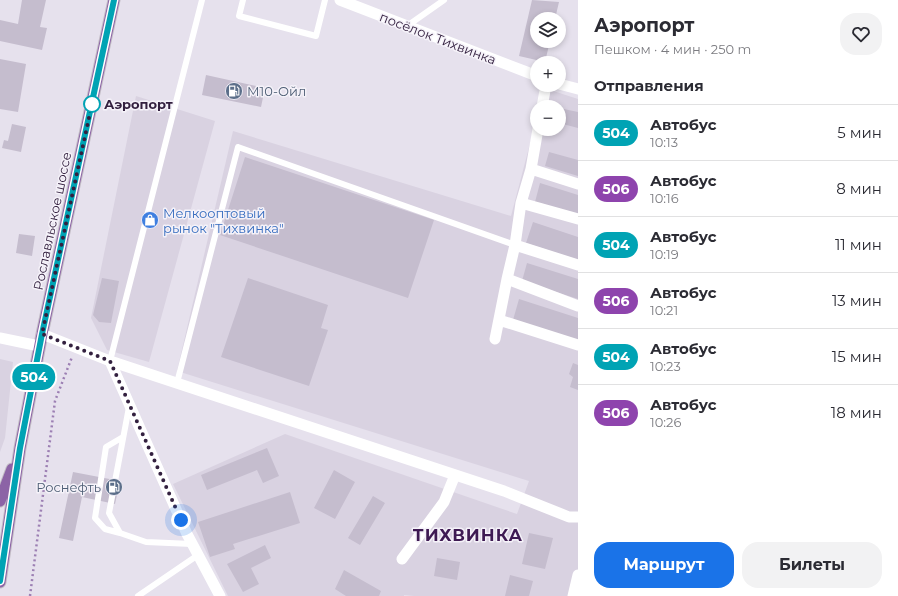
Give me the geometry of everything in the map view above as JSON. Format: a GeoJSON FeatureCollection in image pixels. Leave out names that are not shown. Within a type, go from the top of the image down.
{"type":"FeatureCollection","features":[{"type":"Feature","properties":{"kind":"main road","name":"Рославльское шоссе"},"geometry":{"type":"LineString","coordinates":[[0,582],[20,448],[42,334],[114,0]]}},
{"type":"Feature","properties":{"kind":"main road","name":"Рославльское шоссе"},"geometry":{"type":"LineString","coordinates":[[0,501],[20,448]]}},
{"type":"Feature","properties":{"kind":"street","name":"посёлок Тихвинка"},"geometry":{"type":"LineString","coordinates":[[340,0],[530,73]]}},
{"type":"Feature","properties":{"kind":"street"},"geometry":{"type":"LineString","coordinates":[[566,86],[578,89]]}},
{"type":"Feature","properties":{"kind":"street"},"geometry":{"type":"LineString","coordinates":[[495,339],[515,245],[521,203],[531,170],[537,136]]}},
{"type":"Feature","properties":{"kind":"street"},"geometry":{"type":"LineString","coordinates":[[531,170],[578,184]]}},
{"type":"Feature","properties":{"kind":"street"},"geometry":{"type":"LineString","coordinates":[[521,203],[578,220]]}},
{"type":"Feature","properties":{"kind":"street"},"geometry":{"type":"LineString","coordinates":[[515,245],[578,265]]}},
{"type":"Feature","properties":{"kind":"street"},"geometry":{"type":"LineString","coordinates":[[507,280],[578,306]]}},
{"type":"Feature","properties":{"kind":"street"},"geometry":{"type":"LineString","coordinates":[[499,320],[578,345]]}},
{"type":"Feature","properties":{"kind":"street"},"geometry":{"type":"LineString","coordinates":[[42,334],[110,361],[504,491],[569,517],[578,517]]}},
{"type":"Feature","properties":{"kind":"street"},"geometry":{"type":"LineString","coordinates":[[0,338],[40,346]]}},
{"type":"Feature","properties":{"kind":"street"},"geometry":{"type":"LineString","coordinates":[[110,361],[192,544],[220,596]]}},
{"type":"Feature","properties":{"kind":"street"},"geometry":{"type":"LineString","coordinates":[[402,559],[444,502],[455,475]]}},
{"type":"Feature","properties":{"kind":"street"},"geometry":{"type":"LineString","coordinates":[[573,596],[578,575]]}},
{"type":"Feature","properties":{"kind":"lane"},"geometry":{"type":"LineString","coordinates":[[110,361],[202,0]]}},
{"type":"Feature","properties":{"kind":"lane"},"geometry":{"type":"LineString","coordinates":[[243,0],[239,16],[316,36],[325,0]]}},
{"type":"Feature","properties":{"kind":"lane"},"geometry":{"type":"LineString","coordinates":[[407,26],[444,0]]}},
{"type":"Feature","properties":{"kind":"lane"},"geometry":{"type":"LineString","coordinates":[[177,383],[238,147],[515,245]]}},
{"type":"Feature","properties":{"kind":"lane"},"geometry":{"type":"LineString","coordinates":[[120,533],[109,513],[130,405]]}},
{"type":"Feature","properties":{"kind":"lane"},"geometry":{"type":"LineString","coordinates":[[123,437],[106,447],[96,518],[105,529],[146,542],[192,544]]}},
{"type":"Feature","properties":{"kind":"lane"},"geometry":{"type":"LineString","coordinates":[[138,596],[198,555]]}},
{"type":"Feature","properties":{"kind":"path"},"geometry":{"type":"LineString","coordinates":[[30,596],[55,401],[76,347]]}},
{"type":"Feature","properties":{"kind":"shaded area"},"geometry":{"type":"Polygon","coordinates":[[[543,92],[556,92],[578,99],[578,596],[228,596],[173,484],[285,434],[517,514],[529,481],[177,371],[233,131],[511,216],[532,136],[566,136],[566,100],[541,100],[543,92]]]}},
{"type":"Feature","properties":{"kind":"shaded area","name":"Мелкооптовый рынок \"Тихвинка\""},"geometry":{"type":"Polygon","coordinates":[[[136,96],[215,121],[149,362],[107,350],[91,318],[136,96]]]}},
{"type":"Feature","properties":{"kind":"shaded area"},"geometry":{"type":"Polygon","coordinates":[[[0,359],[13,362],[5,438],[0,452],[0,359]]]}},
{"type":"Feature","properties":{"kind":"building"},"geometry":{"type":"Polygon","coordinates":[[[22,0],[46,0],[40,27],[47,28],[42,50],[0,41],[0,20],[18,24],[22,0]]]}},
{"type":"Feature","properties":{"kind":"building"},"geometry":{"type":"Polygon","coordinates":[[[532,0],[559,2],[557,12],[530,12],[530,48],[548,48],[546,56],[530,56],[530,59],[519,56],[532,0]]]}},
{"type":"Feature","properties":{"kind":"building"},"geometry":{"type":"Polygon","coordinates":[[[0,59],[26,64],[18,112],[0,109],[0,59]]]}},
{"type":"Feature","properties":{"kind":"building","name":"М10-Ойл"},"geometry":{"type":"Polygon","coordinates":[[[206,75],[265,88],[261,107],[202,95],[206,75]]]}},
{"type":"Feature","properties":{"kind":"building"},"geometry":{"type":"Polygon","coordinates":[[[566,109],[578,112],[578,128],[566,125],[566,109]]]}},
{"type":"Feature","properties":{"kind":"building"},"geometry":{"type":"Polygon","coordinates":[[[12,124],[26,127],[21,152],[2,148],[4,140],[8,141],[12,124]]]}},
{"type":"Feature","properties":{"kind":"building"},"geometry":{"type":"Polygon","coordinates":[[[549,152],[578,160],[578,176],[545,166],[549,152]]]}},
{"type":"Feature","properties":{"kind":"building"},"geometry":{"type":"Polygon","coordinates":[[[245,157],[434,220],[408,298],[220,235],[245,157]]]}},
{"type":"Feature","properties":{"kind":"building"},"geometry":{"type":"Polygon","coordinates":[[[540,183],[578,195],[578,215],[535,202],[540,183]]]}},
{"type":"Feature","properties":{"kind":"building"},"geometry":{"type":"Polygon","coordinates":[[[533,222],[578,237],[578,260],[526,243],[533,222]]]}},
{"type":"Feature","properties":{"kind":"building"},"geometry":{"type":"Polygon","coordinates":[[[19,234],[35,236],[32,256],[16,253],[19,234]]]}},
{"type":"Feature","properties":{"kind":"building"},"geometry":{"type":"Polygon","coordinates":[[[527,263],[578,279],[578,299],[522,281],[527,263]]]}},
{"type":"Feature","properties":{"kind":"building"},"geometry":{"type":"Polygon","coordinates":[[[102,278],[119,281],[111,323],[99,322],[93,315],[102,278]]]}},
{"type":"Feature","properties":{"kind":"building"},"geometry":{"type":"Polygon","coordinates":[[[248,278],[328,305],[321,328],[328,330],[309,386],[221,357],[248,278]]]}},
{"type":"Feature","properties":{"kind":"building"},"geometry":{"type":"Polygon","coordinates":[[[519,299],[578,318],[578,340],[513,320],[519,299]]]}},
{"type":"Feature","properties":{"kind":"building"},"geometry":{"type":"Polygon","coordinates":[[[573,363],[578,365],[578,390],[570,387],[573,377],[569,374],[573,363]]]}},
{"type":"Feature","properties":{"kind":"building"},"geometry":{"type":"Polygon","coordinates":[[[267,448],[279,476],[263,483],[257,470],[207,490],[201,475],[267,448]]]}},
{"type":"Feature","properties":{"kind":"building"},"geometry":{"type":"Polygon","coordinates":[[[334,470],[355,482],[335,519],[314,508],[334,470]]]}},
{"type":"Feature","properties":{"kind":"building"},"geometry":{"type":"Polygon","coordinates":[[[73,472],[120,481],[115,504],[82,497],[73,541],[59,538],[73,472]]]}},
{"type":"Feature","properties":{"kind":"building"},"geometry":{"type":"Polygon","coordinates":[[[290,492],[300,523],[233,544],[235,549],[210,557],[198,522],[290,492]]]}},
{"type":"Feature","properties":{"kind":"building"},"geometry":{"type":"Polygon","coordinates":[[[373,496],[385,503],[360,545],[348,538],[373,496]]]}},
{"type":"Feature","properties":{"kind":"building"},"geometry":{"type":"Polygon","coordinates":[[[529,533],[553,538],[545,569],[522,564],[529,533]]]}},
{"type":"Feature","properties":{"kind":"building"},"geometry":{"type":"Polygon","coordinates":[[[265,545],[271,558],[251,568],[259,584],[243,592],[227,564],[265,545]]]}},
{"type":"Feature","properties":{"kind":"building"},"geometry":{"type":"Polygon","coordinates":[[[437,558],[460,562],[457,580],[434,576],[437,558]]]}},
{"type":"Feature","properties":{"kind":"building"},"geometry":{"type":"Polygon","coordinates":[[[344,570],[381,591],[379,596],[346,596],[335,589],[344,570]]]}},
{"type":"Feature","properties":{"kind":"building"},"geometry":{"type":"Polygon","coordinates":[[[510,575],[533,581],[529,596],[505,596],[510,575]]]}},
{"type":"Feature","properties":{"kind":"bus line","name":"504"},"geometry":{"type":"LineString","coordinates":[[0,581],[20,448],[42,334],[114,0]]}},
{"type":"Feature","properties":{"kind":"place","name":"М10-Ойл"},"geometry":{"type":"Point","coordinates":[234,91]}},
{"type":"Feature","properties":{"kind":"place","name":"Аэропорт"},"geometry":{"type":"Point","coordinates":[92,104]}},
{"type":"Feature","properties":{"kind":"place","name":"Мелкооптовый рынок \"Тихвинка\""},"geometry":{"type":"Point","coordinates":[150,220]}},
{"type":"Feature","properties":{"kind":"place","name":"Роснефть"},"geometry":{"type":"Point","coordinates":[114,487]}},
{"type":"Feature","properties":{"kind":"district","name":"ТИХВИНКА"},"geometry":{"type":"Point","coordinates":[468,535]}},
{"type":"Feature","properties":{"kind":"route"},"geometry":{"type":"LineString","coordinates":[[92,104],[42,334],[110,361],[181,520]]}}]}
